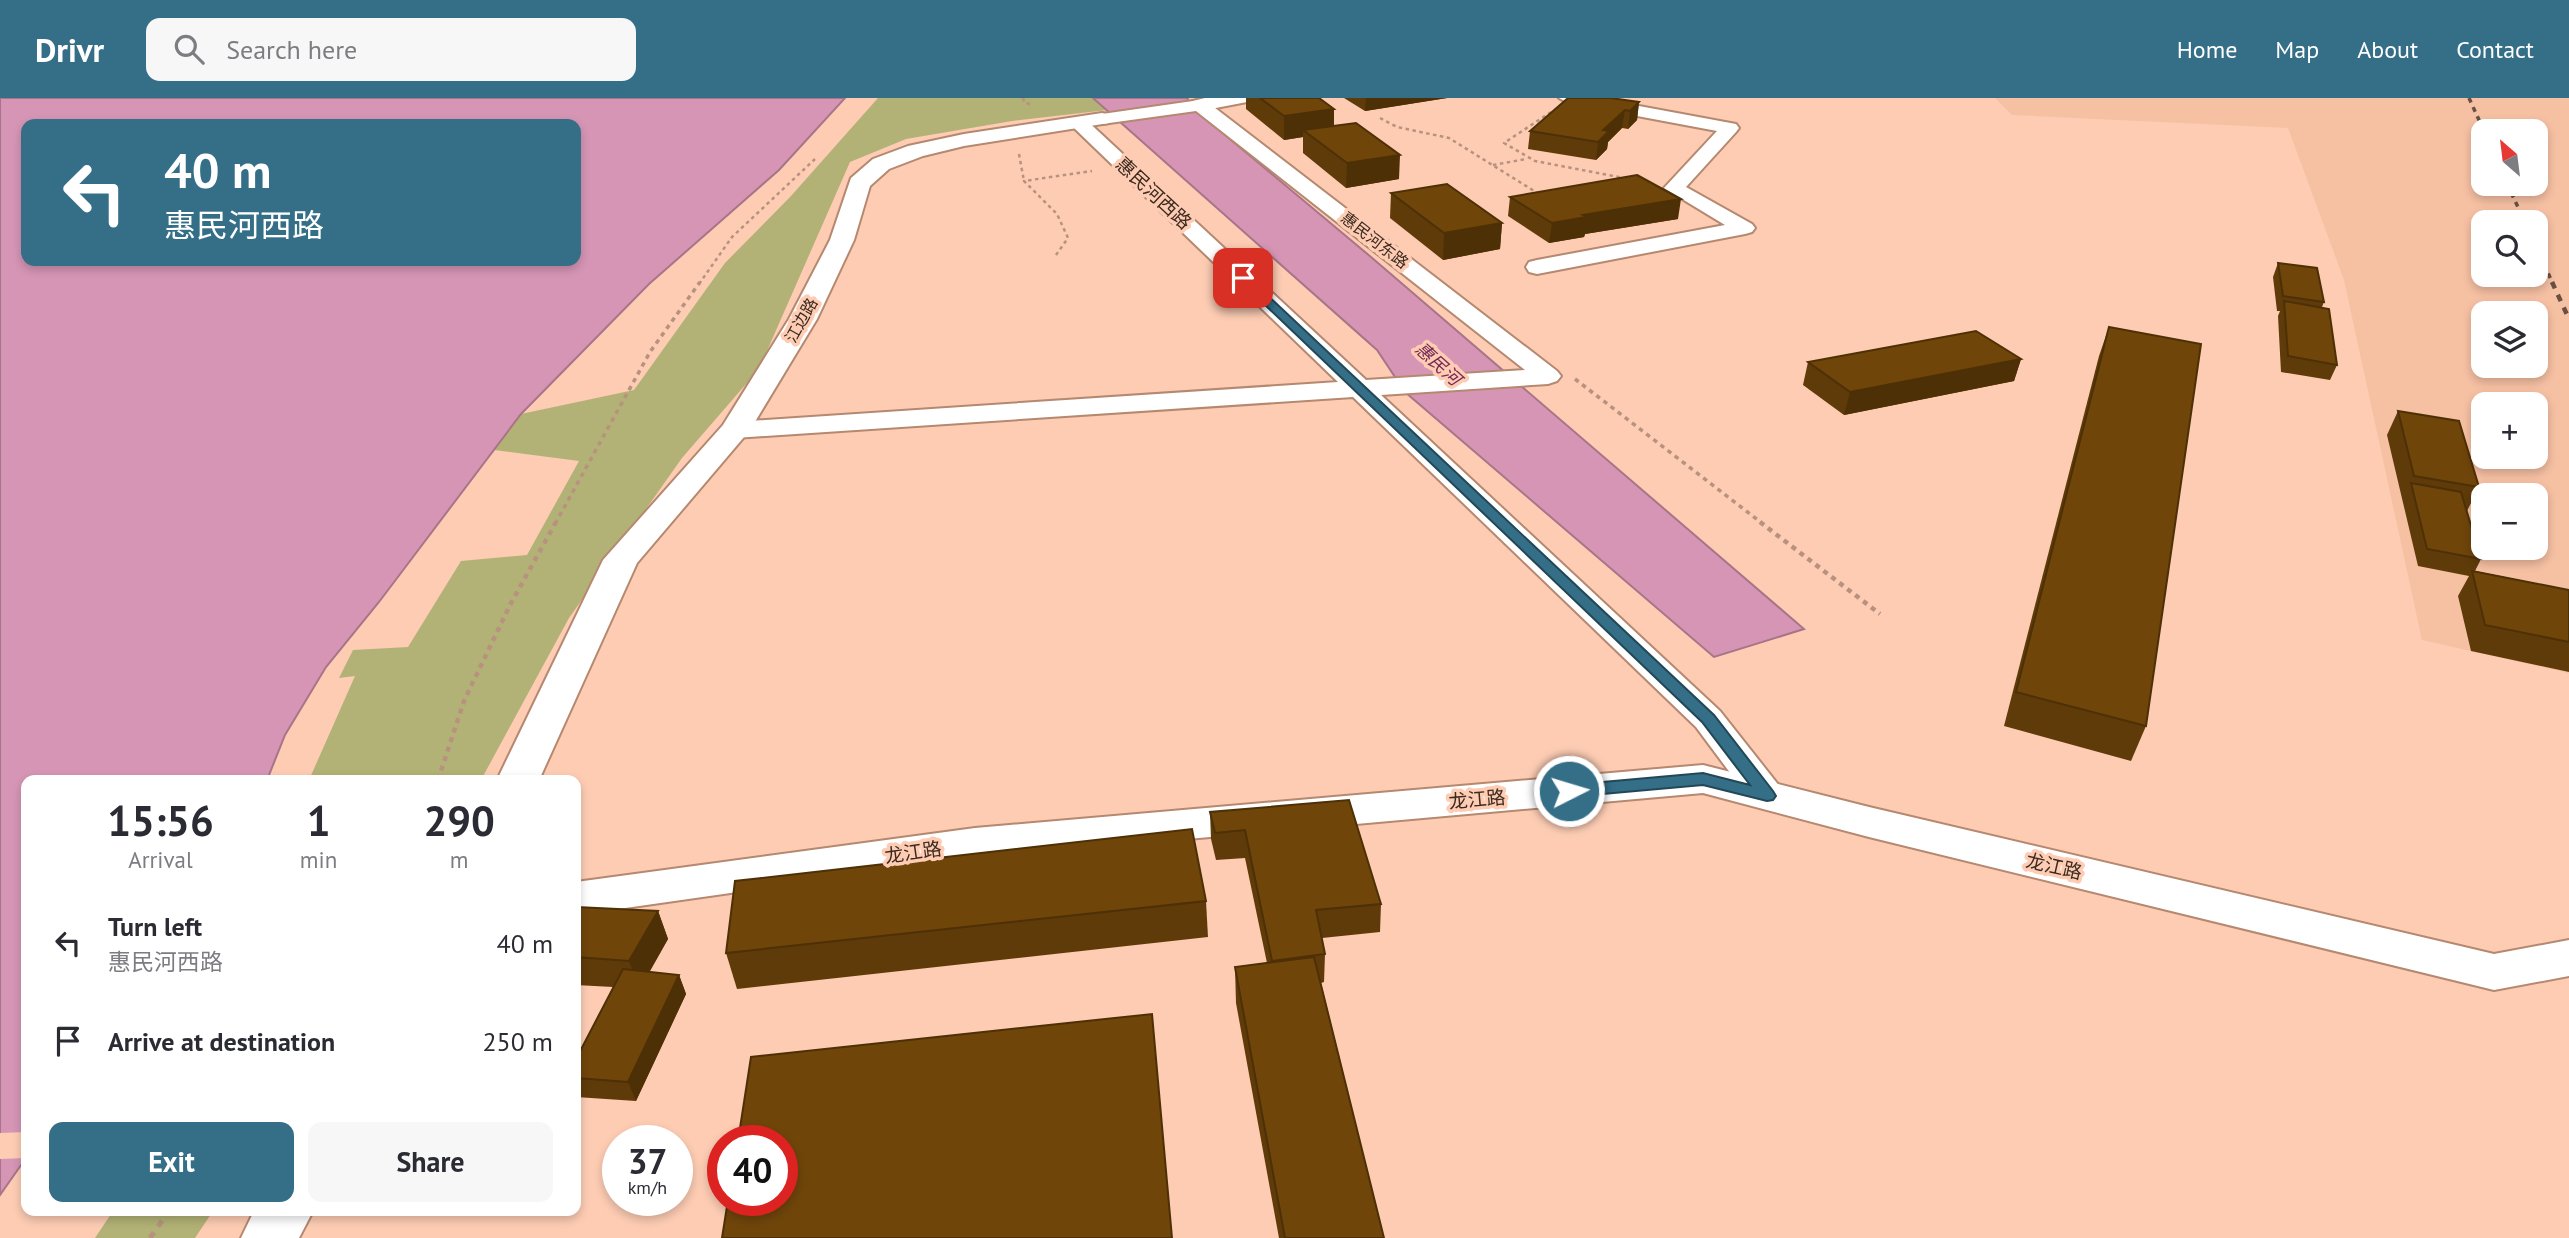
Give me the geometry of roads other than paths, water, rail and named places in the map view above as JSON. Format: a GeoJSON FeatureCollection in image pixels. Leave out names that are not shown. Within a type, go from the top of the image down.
{"type":"FeatureCollection","features":[{"type":"Feature","properties":{"kind":"street","name":"江边路"},"geometry":{"type":"LineString","coordinates":[[521,775],[621,560],[736,430],[803,319],[842,240],[859,183],[881,164],[964,140],[1240,98]]}},
{"type":"Feature","properties":{"kind":"street"},"geometry":{"type":"LineString","coordinates":[[1537,267],[1745,228],[1675,188],[1730,128],[1564,102]]}},
{"type":"Feature","properties":{"kind":"street","name":"惠民河东路"},"geometry":{"type":"LineString","coordinates":[[1200,105],[1540,377],[1368,389]]}},
{"type":"Feature","properties":{"kind":"street","name":"惠民河西路"},"geometry":{"type":"LineString","coordinates":[[1090,120],[1124,165],[1368,389],[1708,719],[1767,796]]}},
{"type":"Feature","properties":{"kind":"street"},"geometry":{"type":"LineString","coordinates":[[736,430],[1368,389]]}},
{"type":"Feature","properties":{"kind":"street","name":"龙江路"},"geometry":{"type":"LineString","coordinates":[[581,898],[975,843],[1703,779],[2494,972],[2569,958]]}},
{"type":"Feature","properties":{"kind":"street"},"geometry":{"type":"LineString","coordinates":[[269,1238],[282,1216]]}},
{"type":"Feature","properties":{"kind":"water"},"geometry":{"type":"Polygon","coordinates":[[[0,98],[845,98],[779,170],[649,284],[521,414],[379,602],[326,667],[285,735],[269,775],[21,775],[21,1165],[0,1195],[0,98]]]}},
{"type":"Feature","properties":{"kind":"water","name":"惠民河"},"geometry":{"type":"Polygon","coordinates":[[[1093,98],[1188,98],[1187,103],[1371,257],[1804,629],[1714,657],[1405,392],[1377,350],[1093,98]]]}},
{"type":"Feature","properties":{"kind":"railway"},"geometry":{"type":"LineString","coordinates":[[2469,98],[2479,119]]}},
{"type":"Feature","properties":{"kind":"railway"},"geometry":{"type":"LineString","coordinates":[[2513,196],[2519,210]]}},
{"type":"Feature","properties":{"kind":"railway"},"geometry":{"type":"LineString","coordinates":[[2548,273],[2553,284]]}},
{"type":"Feature","properties":{"kind":"railway"},"geometry":{"type":"LineString","coordinates":[[2552,282],[2569,319]]}}]}
